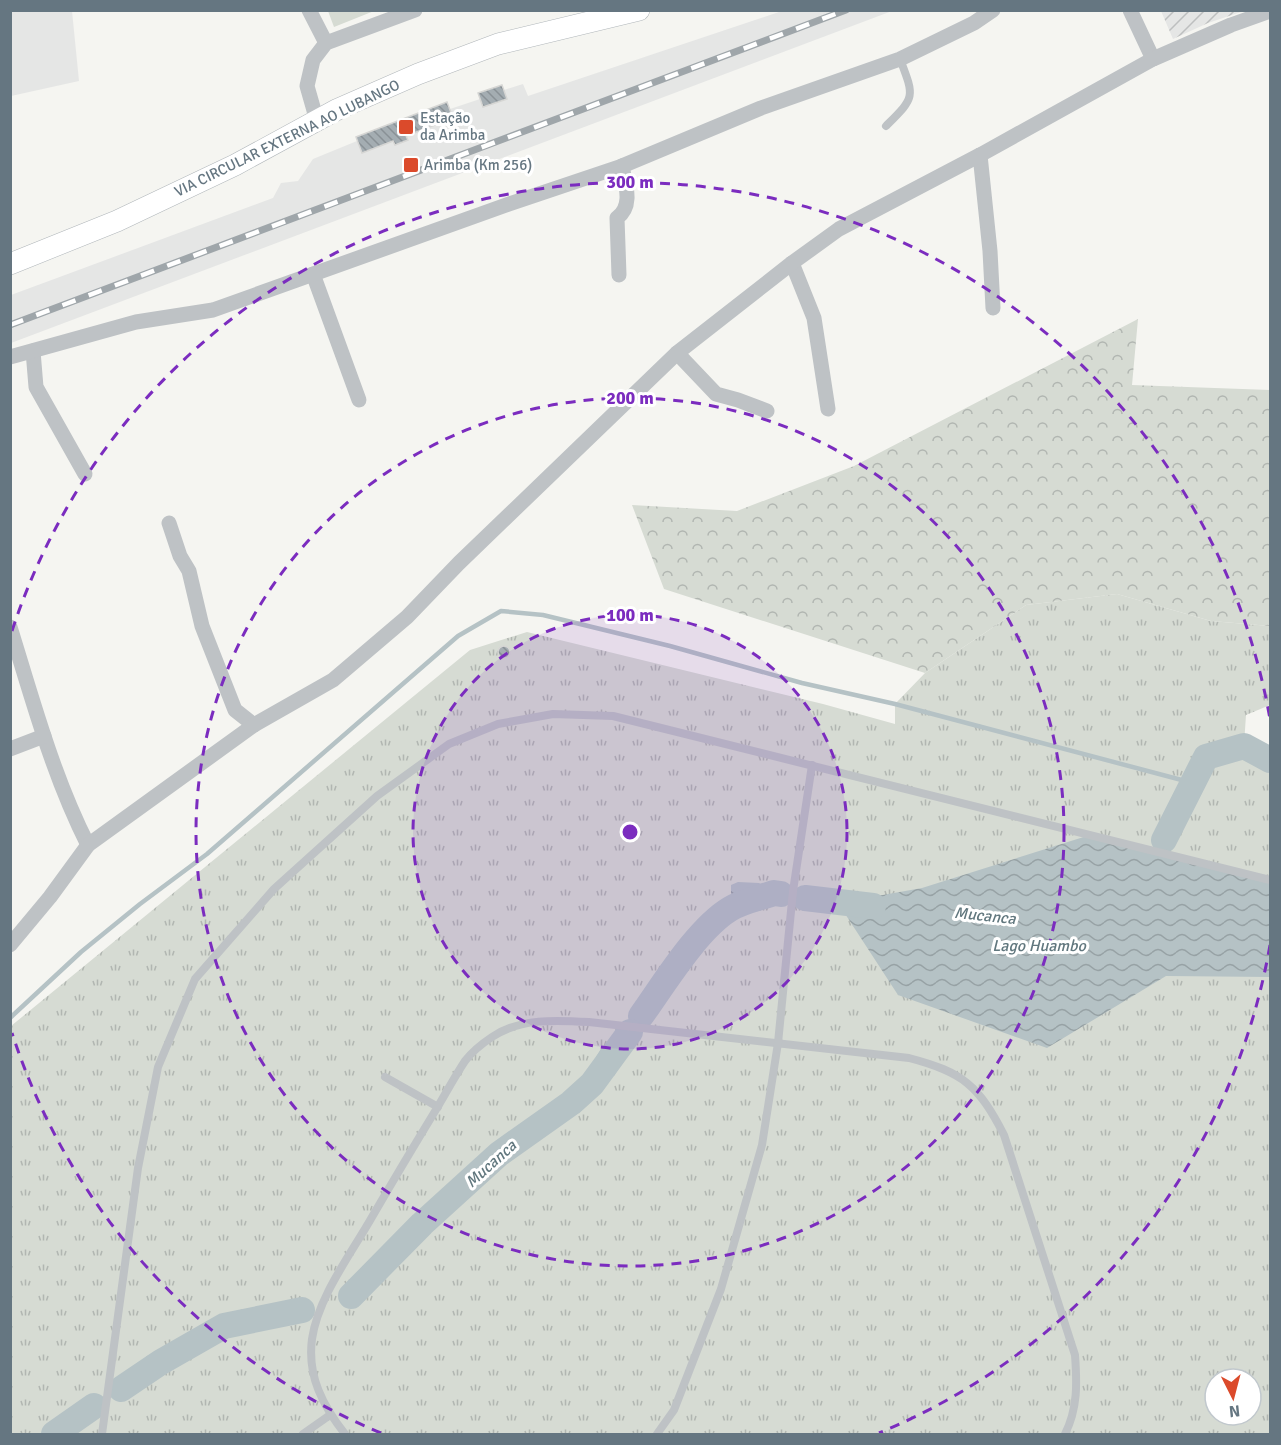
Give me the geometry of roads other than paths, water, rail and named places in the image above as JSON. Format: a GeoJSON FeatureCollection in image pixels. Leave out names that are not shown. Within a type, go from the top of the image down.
{"type":"FeatureCollection","features":[{"type":"Feature","properties":{"kind":"main road","name":"VIA CIRCULAR EXTERNA AO LUBANGO"},"geometry":{"type":"LineString","coordinates":[[10,264],[117,221],[235,165],[338,109],[418,74],[498,44],[639,10]]}},
{"type":"Feature","properties":{"kind":"street"},"geometry":{"type":"LineString","coordinates":[[309,10],[326,43]]}},
{"type":"Feature","properties":{"kind":"street"},"geometry":{"type":"LineString","coordinates":[[317,121],[307,86],[313,60],[326,43],[415,10]]}},
{"type":"Feature","properties":{"kind":"street"},"geometry":{"type":"LineString","coordinates":[[10,357],[136,322],[213,310],[622,166],[761,108],[900,59],[974,23],[993,10]]}},
{"type":"Feature","properties":{"kind":"street"},"geometry":{"type":"LineString","coordinates":[[1130,10],[1153,59]]}},
{"type":"Feature","properties":{"kind":"street"},"geometry":{"type":"LineString","coordinates":[[10,945],[50,897],[88,845],[254,725],[333,680],[407,617],[676,353],[792,263],[839,229],[980,155],[1153,59],[1270,10]]}},
{"type":"Feature","properties":{"kind":"street"},"geometry":{"type":"LineString","coordinates":[[980,155],[990,250],[993,308]]}},
{"type":"Feature","properties":{"kind":"street"},"geometry":{"type":"LineString","coordinates":[[619,275],[617,218],[623,214],[628,204],[622,166]]}},
{"type":"Feature","properties":{"kind":"street"},"geometry":{"type":"LineString","coordinates":[[792,263],[814,318],[828,409]]}},
{"type":"Feature","properties":{"kind":"street"},"geometry":{"type":"LineString","coordinates":[[313,274],[359,400]]}},
{"type":"Feature","properties":{"kind":"street"},"geometry":{"type":"LineString","coordinates":[[33,351],[36,387],[85,474]]}},
{"type":"Feature","properties":{"kind":"street"},"geometry":{"type":"LineString","coordinates":[[676,353],[716,394],[767,411]]}},
{"type":"Feature","properties":{"kind":"street"},"geometry":{"type":"LineString","coordinates":[[169,523],[180,556],[189,571],[202,626],[235,710],[254,725]]}},
{"type":"Feature","properties":{"kind":"street"},"geometry":{"type":"LineString","coordinates":[[10,627],[66,800],[88,845]]}},
{"type":"Feature","properties":{"kind":"street"},"geometry":{"type":"LineString","coordinates":[[10,749],[44,736]]}},
{"type":"Feature","properties":{"kind":"lane"},"geometry":{"type":"LineString","coordinates":[[886,126],[910,97],[909,83],[900,59]]}},
{"type":"Feature","properties":{"kind":"lane"},"geometry":{"type":"LineString","coordinates":[[102,1434],[138,1168],[158,1067],[195,980],[274,889],[377,796],[449,744],[498,724],[553,714],[613,716],[1270,880]]}},
{"type":"Feature","properties":{"kind":"lane"},"geometry":{"type":"LineString","coordinates":[[657,1434],[674,1410],[722,1289],[762,1145],[778,1043],[793,891],[812,765]]}},
{"type":"Feature","properties":{"kind":"lane"},"geometry":{"type":"LineString","coordinates":[[345,1434],[330,1415],[320,1397],[314,1379],[312,1339],[320,1311],[329,1291],[466,1059],[493,1036],[521,1024],[555,1020],[909,1058],[957,1075],[976,1090],[991,1111],[1004,1136],[1075,1355],[1078,1388],[1072,1420],[1065,1434]]}},
{"type":"Feature","properties":{"kind":"lane"},"geometry":{"type":"LineString","coordinates":[[385,1077],[438,1107]]}},
{"type":"Feature","properties":{"kind":"lane"},"geometry":{"type":"LineString","coordinates":[[303,1434],[330,1415]]}},
{"type":"Feature","properties":{"kind":"water","name":"Lago Huambo"},"geometry":{"type":"Polygon","coordinates":[[[1090,835],[1270,880],[1270,977],[1166,976],[1047,1048],[898,995],[838,903],[922,888],[1090,835]]]}},
{"type":"Feature","properties":{"kind":"water"},"geometry":{"type":"Polygon","coordinates":[[[738,882],[759,883],[774,893],[773,901],[755,909],[731,908],[731,885],[738,882]]]}},
{"type":"Feature","properties":{"kind":"water"},"geometry":{"type":"Polygon","coordinates":[[[622,1040],[622,1059],[614,1076],[605,1078],[597,1086],[592,1084],[596,1070],[596,1057],[602,1047],[613,1041],[622,1040]]]}},
{"type":"Feature","properties":{"kind":"waterway"},"geometry":{"type":"LineString","coordinates":[[10,1018],[81,952],[207,854],[458,636],[501,611],[543,615],[670,646],[802,683],[895,704],[1193,783]]}},
{"type":"Feature","properties":{"kind":"waterway","name":"Mucanca"},"geometry":{"type":"LineString","coordinates":[[1164,840],[1206,757],[1244,746],[1270,760]]}},
{"type":"Feature","properties":{"kind":"waterway","name":"Mucanca"},"geometry":{"type":"LineString","coordinates":[[641,1016],[693,943],[718,918],[740,904],[774,893],[781,894]]}},
{"type":"Feature","properties":{"kind":"waterway","name":"Mucanca"},"geometry":{"type":"LineString","coordinates":[[805,898],[873,906]]}},
{"type":"Feature","properties":{"kind":"waterway","name":"Mucanca"},"geometry":{"type":"LineString","coordinates":[[351,1296],[422,1224],[499,1154],[571,1103],[592,1084],[630,1032]]}},
{"type":"Feature","properties":{"kind":"waterway","name":"Mucanca"},"geometry":{"type":"LineString","coordinates":[[121,1389],[161,1362],[224,1326],[302,1310]]}},
{"type":"Feature","properties":{"kind":"waterway","name":"Mucanca"},"geometry":{"type":"LineString","coordinates":[[54,1434],[94,1406]]}},
{"type":"Feature","properties":{"kind":"railway"},"geometry":{"type":"LineString","coordinates":[[10,325],[846,10]]}},
{"type":"Feature","properties":{"kind":"place","name":"Estação da Arimba"},"geometry":{"type":"Point","coordinates":[406,127]}},
{"type":"Feature","properties":{"kind":"place","name":"Arimba (Km 256)"},"geometry":{"type":"Point","coordinates":[411,165]}}]}
